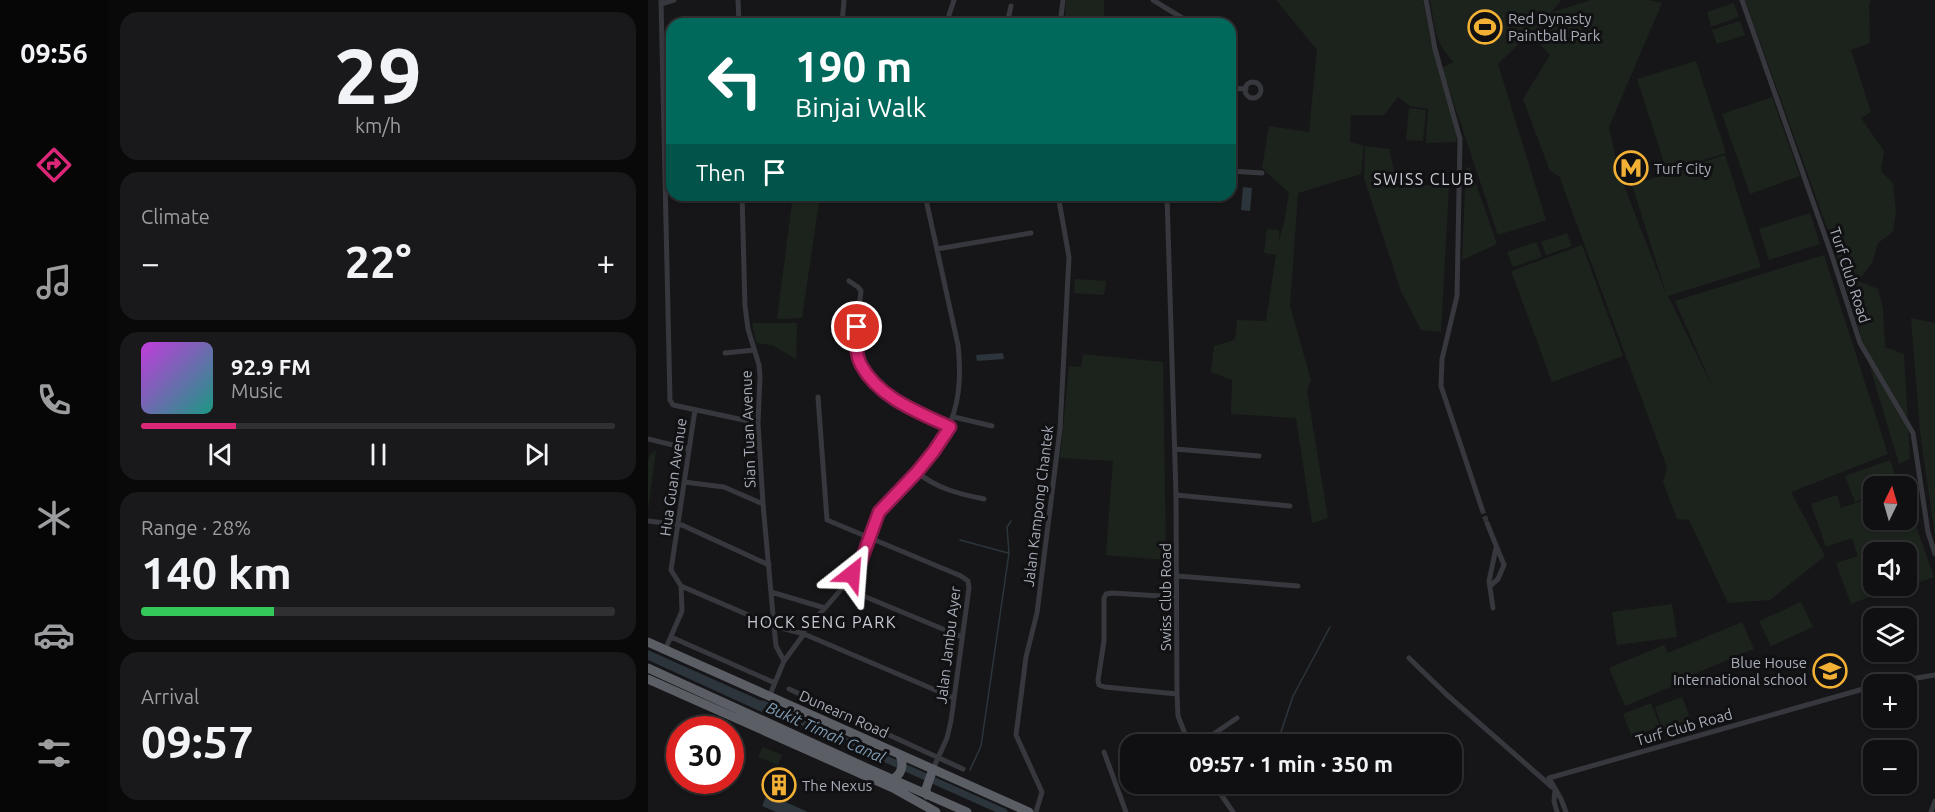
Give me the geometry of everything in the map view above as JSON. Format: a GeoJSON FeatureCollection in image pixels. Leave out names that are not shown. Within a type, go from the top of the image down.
{"type":"FeatureCollection","features":[{"type":"Feature","properties":{"kind":"highway","name":"Dunearn Road"},"geometry":{"type":"LineString","coordinates":[[648,642],[1029,812]]}},
{"type":"Feature","properties":{"kind":"highway"},"geometry":{"type":"LineString","coordinates":[[648,668],[967,812]]}},
{"type":"Feature","properties":{"kind":"highway"},"geometry":{"type":"LineString","coordinates":[[648,679],[895,789],[936,812]]}},
{"type":"Feature","properties":{"kind":"highway"},"geometry":{"type":"LineString","coordinates":[[771,724],[773,736]]}},
{"type":"Feature","properties":{"kind":"highway"},"geometry":{"type":"LineString","coordinates":[[892,779],[900,772],[903,762],[900,755]]}},
{"type":"Feature","properties":{"kind":"highway"},"geometry":{"type":"LineString","coordinates":[[927,795],[926,789],[933,769]]}},
{"type":"Feature","properties":{"kind":"street","name":"Hua Guan Avenue"},"geometry":{"type":"LineString","coordinates":[[674,0],[661,2],[670,400],[673,405],[758,423]]}},
{"type":"Feature","properties":{"kind":"street"},"geometry":{"type":"LineString","coordinates":[[738,0],[739,18]]}},
{"type":"Feature","properties":{"kind":"street"},"geometry":{"type":"LineString","coordinates":[[842,18],[844,0]]}},
{"type":"Feature","properties":{"kind":"street"},"geometry":{"type":"LineString","coordinates":[[948,18],[954,0]]}},
{"type":"Feature","properties":{"kind":"street"},"geometry":{"type":"LineString","coordinates":[[1061,18],[1063,0]]}},
{"type":"Feature","properties":{"kind":"street"},"geometry":{"type":"LineString","coordinates":[[1153,0],[1180,18]]}},
{"type":"Feature","properties":{"kind":"street"},"geometry":{"type":"LineString","coordinates":[[1426,0],[1435,48],[1460,139],[1457,296],[1442,359],[1441,386],[1482,509]]}},
{"type":"Feature","properties":{"kind":"street","name":"Turf Club Road"},"geometry":{"type":"LineString","coordinates":[[1742,0],[1860,343],[1912,433],[1928,532],[1935,554]]}},
{"type":"Feature","properties":{"kind":"street"},"geometry":{"type":"LineString","coordinates":[[1009,18],[1011,6]]}},
{"type":"Feature","properties":{"kind":"street"},"geometry":{"type":"LineString","coordinates":[[1236,88],[1246,89]]}},
{"type":"Feature","properties":{"kind":"street"},"geometry":{"type":"LineString","coordinates":[[1236,171],[1262,173]]}},
{"type":"Feature","properties":{"kind":"street","name":"Sian Tuan Avenue"},"geometry":{"type":"LineString","coordinates":[[742,201],[745,306],[748,329],[760,377],[758,423],[774,626],[776,646],[784,661]]}},
{"type":"Feature","properties":{"kind":"street"},"geometry":{"type":"LineString","coordinates":[[769,697],[784,661],[803,633],[861,561],[879,512],[934,451],[954,417],[961,367],[926,201]]}},
{"type":"Feature","properties":{"kind":"street","name":"Jalan Kampong Chantek"},"geometry":{"type":"LineString","coordinates":[[1036,812],[1042,792],[1016,735],[1026,657],[1037,613],[1060,429],[1069,258],[1059,201]]}},
{"type":"Feature","properties":{"kind":"street","name":"Swiss Club Road"},"geometry":{"type":"LineString","coordinates":[[1167,201],[1178,576],[1177,694],[1178,716],[1184,734]]}},
{"type":"Feature","properties":{"kind":"street"},"geometry":{"type":"LineString","coordinates":[[937,249],[1031,233]]}},
{"type":"Feature","properties":{"kind":"street"},"geometry":{"type":"LineString","coordinates":[[849,281],[861,291],[856,341],[861,364],[871,378],[898,402],[950,427]]}},
{"type":"Feature","properties":{"kind":"street"},"geometry":{"type":"LineString","coordinates":[[725,353],[754,350]]}},
{"type":"Feature","properties":{"kind":"street","name":"Jalan Jambu Ayer"},"geometry":{"type":"LineString","coordinates":[[818,397],[827,520],[961,576],[968,581],[969,588],[947,738],[933,769]]}},
{"type":"Feature","properties":{"kind":"street","name":"Hua Guan Avenue"},"geometry":{"type":"LineString","coordinates":[[665,650],[682,611],[681,586],[671,570],[695,410]]}},
{"type":"Feature","properties":{"kind":"street"},"geometry":{"type":"LineString","coordinates":[[954,417],[992,426]]}},
{"type":"Feature","properties":{"kind":"street"},"geometry":{"type":"LineString","coordinates":[[648,441],[689,449]]}},
{"type":"Feature","properties":{"kind":"street"},"geometry":{"type":"LineString","coordinates":[[1175,449],[1259,456]]}},
{"type":"Feature","properties":{"kind":"street"},"geometry":{"type":"LineString","coordinates":[[917,472],[942,488],[984,500]]}},
{"type":"Feature","properties":{"kind":"street"},"geometry":{"type":"LineString","coordinates":[[684,482],[724,487],[763,504]]}},
{"type":"Feature","properties":{"kind":"street"},"geometry":{"type":"LineString","coordinates":[[1176,495],[1290,506]]}},
{"type":"Feature","properties":{"kind":"street"},"geometry":{"type":"LineString","coordinates":[[648,521],[678,524],[769,565]]}},
{"type":"Feature","properties":{"kind":"street"},"geometry":{"type":"LineString","coordinates":[[1487,523],[1504,566],[1498,579],[1490,586]]}},
{"type":"Feature","properties":{"kind":"street"},"geometry":{"type":"LineString","coordinates":[[1493,608],[1490,586],[1496,545]]}},
{"type":"Feature","properties":{"kind":"street"},"geometry":{"type":"LineString","coordinates":[[1492,570],[1502,561]]}},
{"type":"Feature","properties":{"kind":"street"},"geometry":{"type":"LineString","coordinates":[[1178,576],[1298,586]]}},
{"type":"Feature","properties":{"kind":"street"},"geometry":{"type":"LineString","coordinates":[[681,586],[774,626],[803,633],[954,698]]}},
{"type":"Feature","properties":{"kind":"street"},"geometry":{"type":"LineString","coordinates":[[842,587],[962,637]]}},
{"type":"Feature","properties":{"kind":"street"},"geometry":{"type":"LineString","coordinates":[[771,592],[825,608]]}},
{"type":"Feature","properties":{"kind":"street"},"geometry":{"type":"LineString","coordinates":[[1177,597],[1106,594],[1104,598],[1104,641],[1098,680],[1099,685],[1105,687],[1177,694]]}},
{"type":"Feature","properties":{"kind":"street"},"geometry":{"type":"LineString","coordinates":[[671,637],[775,683]]}},
{"type":"Feature","properties":{"kind":"street"},"geometry":{"type":"LineString","coordinates":[[1409,658],[1555,790],[1562,799],[1566,812]]}},
{"type":"Feature","properties":{"kind":"street"},"geometry":{"type":"LineString","coordinates":[[1917,678],[1935,675]]}},
{"type":"Feature","properties":{"kind":"street","name":"Dunearn Road"},"geometry":{"type":"LineString","coordinates":[[789,688],[963,769]]}},
{"type":"Feature","properties":{"kind":"street","name":"Turf Club Road"},"geometry":{"type":"LineString","coordinates":[[1555,790],[1549,778],[1863,689]]}},
{"type":"Feature","properties":{"kind":"street"},"geometry":{"type":"LineString","coordinates":[[1214,734],[1237,718]]}},
{"type":"Feature","properties":{"kind":"street"},"geometry":{"type":"LineString","coordinates":[[1104,752],[1126,812]]}},
{"type":"Feature","properties":{"kind":"street"},"geometry":{"type":"LineString","coordinates":[[1555,790],[1554,801],[1557,812]]}},
{"type":"Feature","properties":{"kind":"street"},"geometry":{"type":"LineString","coordinates":[[1221,794],[1233,812]]}},
{"type":"Feature","properties":{"kind":"street"},"geometry":{"type":"LineString","coordinates":[[1931,812],[1935,801]]}},
{"type":"Feature","properties":{"kind":"shaded area"},"geometry":{"type":"Polygon","coordinates":[[[1066,0],[1104,0],[1104,18],[1064,18],[1066,0]]]}},
{"type":"Feature","properties":{"kind":"shaded area"},"geometry":{"type":"Polygon","coordinates":[[[1276,0],[1423,0],[1430,38],[1454,118],[1457,142],[1426,143],[1428,109],[1410,106],[1398,97],[1384,115],[1351,115],[1350,142],[1364,146],[1361,174],[1298,193],[1290,306],[1311,380],[1307,391],[1328,518],[1312,523],[1296,418],[1231,414],[1232,380],[1211,372],[1214,346],[1235,340],[1237,320],[1266,321],[1276,255],[1264,253],[1267,229],[1279,230],[1279,241],[1289,193],[1262,168],[1269,126],[1309,132],[1317,50],[1276,0]]]}},
{"type":"Feature","properties":{"kind":"shaded area"},"geometry":{"type":"Polygon","coordinates":[[[1430,0],[1560,0],[1550,13],[1591,0],[1649,0],[1662,3],[1609,127],[1619,173],[1667,296],[1632,185],[1725,155],[1761,267],[1668,296],[1714,390],[1675,301],[1824,255],[1888,454],[1791,492],[1825,556],[1770,600],[1728,603],[1689,520],[1677,519],[1663,482],[1667,467],[1559,176],[1550,171],[1523,99],[1550,55],[1530,33],[1498,64],[1546,220],[1498,235],[1442,68],[1454,62],[1439,41],[1430,0]]]}},
{"type":"Feature","properties":{"kind":"shaded area"},"geometry":{"type":"Polygon","coordinates":[[[1745,0],[1871,0],[1869,5],[1870,43],[1851,50],[1871,112],[1861,118],[1884,151],[1881,171],[1893,183],[1896,211],[1893,232],[1878,243],[1872,263],[1858,281],[1878,289],[1883,308],[1885,347],[1904,354],[1910,459],[1899,464],[1836,253],[1745,0]]]}},
{"type":"Feature","properties":{"kind":"shaded area"},"geometry":{"type":"Polygon","coordinates":[[[1734,3],[1739,17],[1711,27],[1707,12],[1734,3]]]}},
{"type":"Feature","properties":{"kind":"shaded area"},"geometry":{"type":"Polygon","coordinates":[[[1740,21],[1745,35],[1717,44],[1712,30],[1740,21]]]}},
{"type":"Feature","properties":{"kind":"shaded area"},"geometry":{"type":"Polygon","coordinates":[[[1696,61],[1726,153],[1667,172],[1637,79],[1696,61]]]}},
{"type":"Feature","properties":{"kind":"shaded area"},"geometry":{"type":"Polygon","coordinates":[[[1772,97],[1800,176],[1750,194],[1722,114],[1772,97]]]}},
{"type":"Feature","properties":{"kind":"shaded area"},"geometry":{"type":"Polygon","coordinates":[[[1409,108],[1426,110],[1423,141],[1406,140],[1409,108]]]}},
{"type":"Feature","properties":{"kind":"shaded area"},"geometry":{"type":"Polygon","coordinates":[[[1365,146],[1389,149],[1397,184],[1449,186],[1441,332],[1421,330],[1401,291],[1364,178],[1365,146]]]}},
{"type":"Feature","properties":{"kind":"shaded area"},"geometry":{"type":"Polygon","coordinates":[[[1470,167],[1497,244],[1462,260],[1466,168],[1470,167]]]}},
{"type":"Feature","properties":{"kind":"shaded area"},"geometry":{"type":"Polygon","coordinates":[[[1243,187],[1252,188],[1250,211],[1241,210],[1243,187]]]}},
{"type":"Feature","properties":{"kind":"shaded area"},"geometry":{"type":"Polygon","coordinates":[[[792,201],[819,201],[802,318],[777,319],[792,201]]]}},
{"type":"Feature","properties":{"kind":"shaded area"},"geometry":{"type":"Polygon","coordinates":[[[1810,213],[1820,244],[1769,260],[1759,229],[1810,213]]]}},
{"type":"Feature","properties":{"kind":"shaded area"},"geometry":{"type":"Polygon","coordinates":[[[1567,233],[1572,246],[1546,255],[1541,242],[1567,233]]]}},
{"type":"Feature","properties":{"kind":"shaded area"},"geometry":{"type":"Polygon","coordinates":[[[1536,242],[1542,257],[1513,267],[1507,252],[1536,242]]]}},
{"type":"Feature","properties":{"kind":"shaded area"},"geometry":{"type":"Polygon","coordinates":[[[1582,245],[1623,356],[1552,382],[1511,271],[1582,245]]]}},
{"type":"Feature","properties":{"kind":"shaded area"},"geometry":{"type":"Polygon","coordinates":[[[1075,279],[1106,281],[1104,295],[1074,293],[1075,279]]]}},
{"type":"Feature","properties":{"kind":"shaded area"},"geometry":{"type":"Polygon","coordinates":[[[1911,318],[1935,323],[1935,536],[1920,432],[1911,318]]]}},
{"type":"Feature","properties":{"kind":"shaded area"},"geometry":{"type":"Polygon","coordinates":[[[752,323],[797,323],[796,359],[772,345],[756,343],[752,323]]]}},
{"type":"Feature","properties":{"kind":"shaded area"},"geometry":{"type":"Polygon","coordinates":[[[1003,353],[1004,359],[977,361],[976,355],[1003,353]]]}},
{"type":"Feature","properties":{"kind":"shaded area"},"geometry":{"type":"Polygon","coordinates":[[[1083,354],[1163,362],[1166,560],[1106,555],[1113,461],[1060,458],[1069,366],[1081,367],[1083,354]]]}},
{"type":"Feature","properties":{"kind":"shaded area"},"geometry":{"type":"Polygon","coordinates":[[[656,450],[648,510],[648,460],[656,450]]]}},
{"type":"Feature","properties":{"kind":"shaded area"},"geometry":{"type":"Polygon","coordinates":[[[1890,460],[1896,476],[1863,476],[1863,499],[1855,502],[1845,476],[1890,460]]]}},
{"type":"Feature","properties":{"kind":"shaded area"},"geometry":{"type":"Polygon","coordinates":[[[1837,495],[1841,508],[1863,500],[1863,530],[1917,529],[1934,577],[1917,583],[1917,542],[1863,542],[1863,596],[1872,596],[1851,604],[1836,563],[1858,556],[1852,538],[1826,547],[1811,504],[1837,495]]]}},
{"type":"Feature","properties":{"kind":"shaded area"},"geometry":{"type":"Polygon","coordinates":[[[1801,602],[1813,627],[1771,646],[1759,621],[1801,602]]]}},
{"type":"Feature","properties":{"kind":"shaded area"},"geometry":{"type":"Polygon","coordinates":[[[1672,604],[1677,637],[1617,645],[1612,612],[1672,604]]]}},
{"type":"Feature","properties":{"kind":"shaded area"},"geometry":{"type":"Polygon","coordinates":[[[1742,622],[1754,649],[1625,706],[1609,668],[1664,645],[1668,653],[1742,622]]]}},
{"type":"Feature","properties":{"kind":"shaded area"},"geometry":{"type":"Polygon","coordinates":[[[648,650],[771,705],[766,714],[648,660],[648,650]]]}},
{"type":"Feature","properties":{"kind":"shaded area"},"geometry":{"type":"Polygon","coordinates":[[[1682,697],[1691,720],[1663,730],[1655,707],[1682,697]]]}},
{"type":"Feature","properties":{"kind":"shaded area"},"geometry":{"type":"Polygon","coordinates":[[[1651,703],[1660,726],[1632,737],[1623,714],[1651,703]]]}},
{"type":"Feature","properties":{"kind":"shaded area"},"geometry":{"type":"Polygon","coordinates":[[[763,747],[782,755],[778,765],[758,757],[763,747]]]}},
{"type":"Feature","properties":{"kind":"shaded area"},"geometry":{"type":"Polygon","coordinates":[[[767,794],[808,812],[776,812],[762,806],[767,794]]]}},
{"type":"Feature","properties":{"kind":"waterway"},"geometry":{"type":"LineString","coordinates":[[970,770],[981,746],[1009,553],[1007,527],[1011,521]]}},
{"type":"Feature","properties":{"kind":"waterway"},"geometry":{"type":"LineString","coordinates":[[960,540],[1008,553]]}},
{"type":"Feature","properties":{"kind":"waterway"},"geometry":{"type":"LineString","coordinates":[[1280,734],[1293,696],[1330,627]]}},
{"type":"Feature","properties":{"kind":"waterway","name":"Bukit Timah Canal"},"geometry":{"type":"LineString","coordinates":[[763,704],[1004,812]]}},
{"type":"Feature","properties":{"kind":"tunnel"},"geometry":{"type":"LineString","coordinates":[[1482,509],[1487,523]]}},
{"type":"Feature","properties":{"kind":"place","name":"Red Dynasty Paintball Park"},"geometry":{"type":"Point","coordinates":[1485,27]}},
{"type":"Feature","properties":{"kind":"place","name":"Turf City"},"geometry":{"type":"Point","coordinates":[1631,168]}},
{"type":"Feature","properties":{"kind":"place","name":"Blue House International school"},"geometry":{"type":"Point","coordinates":[1830,671]}},
{"type":"Feature","properties":{"kind":"place","name":"The Nexus"},"geometry":{"type":"Point","coordinates":[779,785]}},
{"type":"Feature","properties":{"kind":"district","name":"SWISS CLUB"},"geometry":{"type":"Point","coordinates":[1424,179]}},
{"type":"Feature","properties":{"kind":"district","name":"HOCK SENG PARK"},"geometry":{"type":"Point","coordinates":[822,622]}},
{"type":"Feature","properties":{"kind":"route"},"geometry":{"type":"LineString","coordinates":[[852,574],[861,561],[879,512],[917,472],[950,427],[898,402],[871,378],[861,364],[857,353],[857,327]]}}]}
